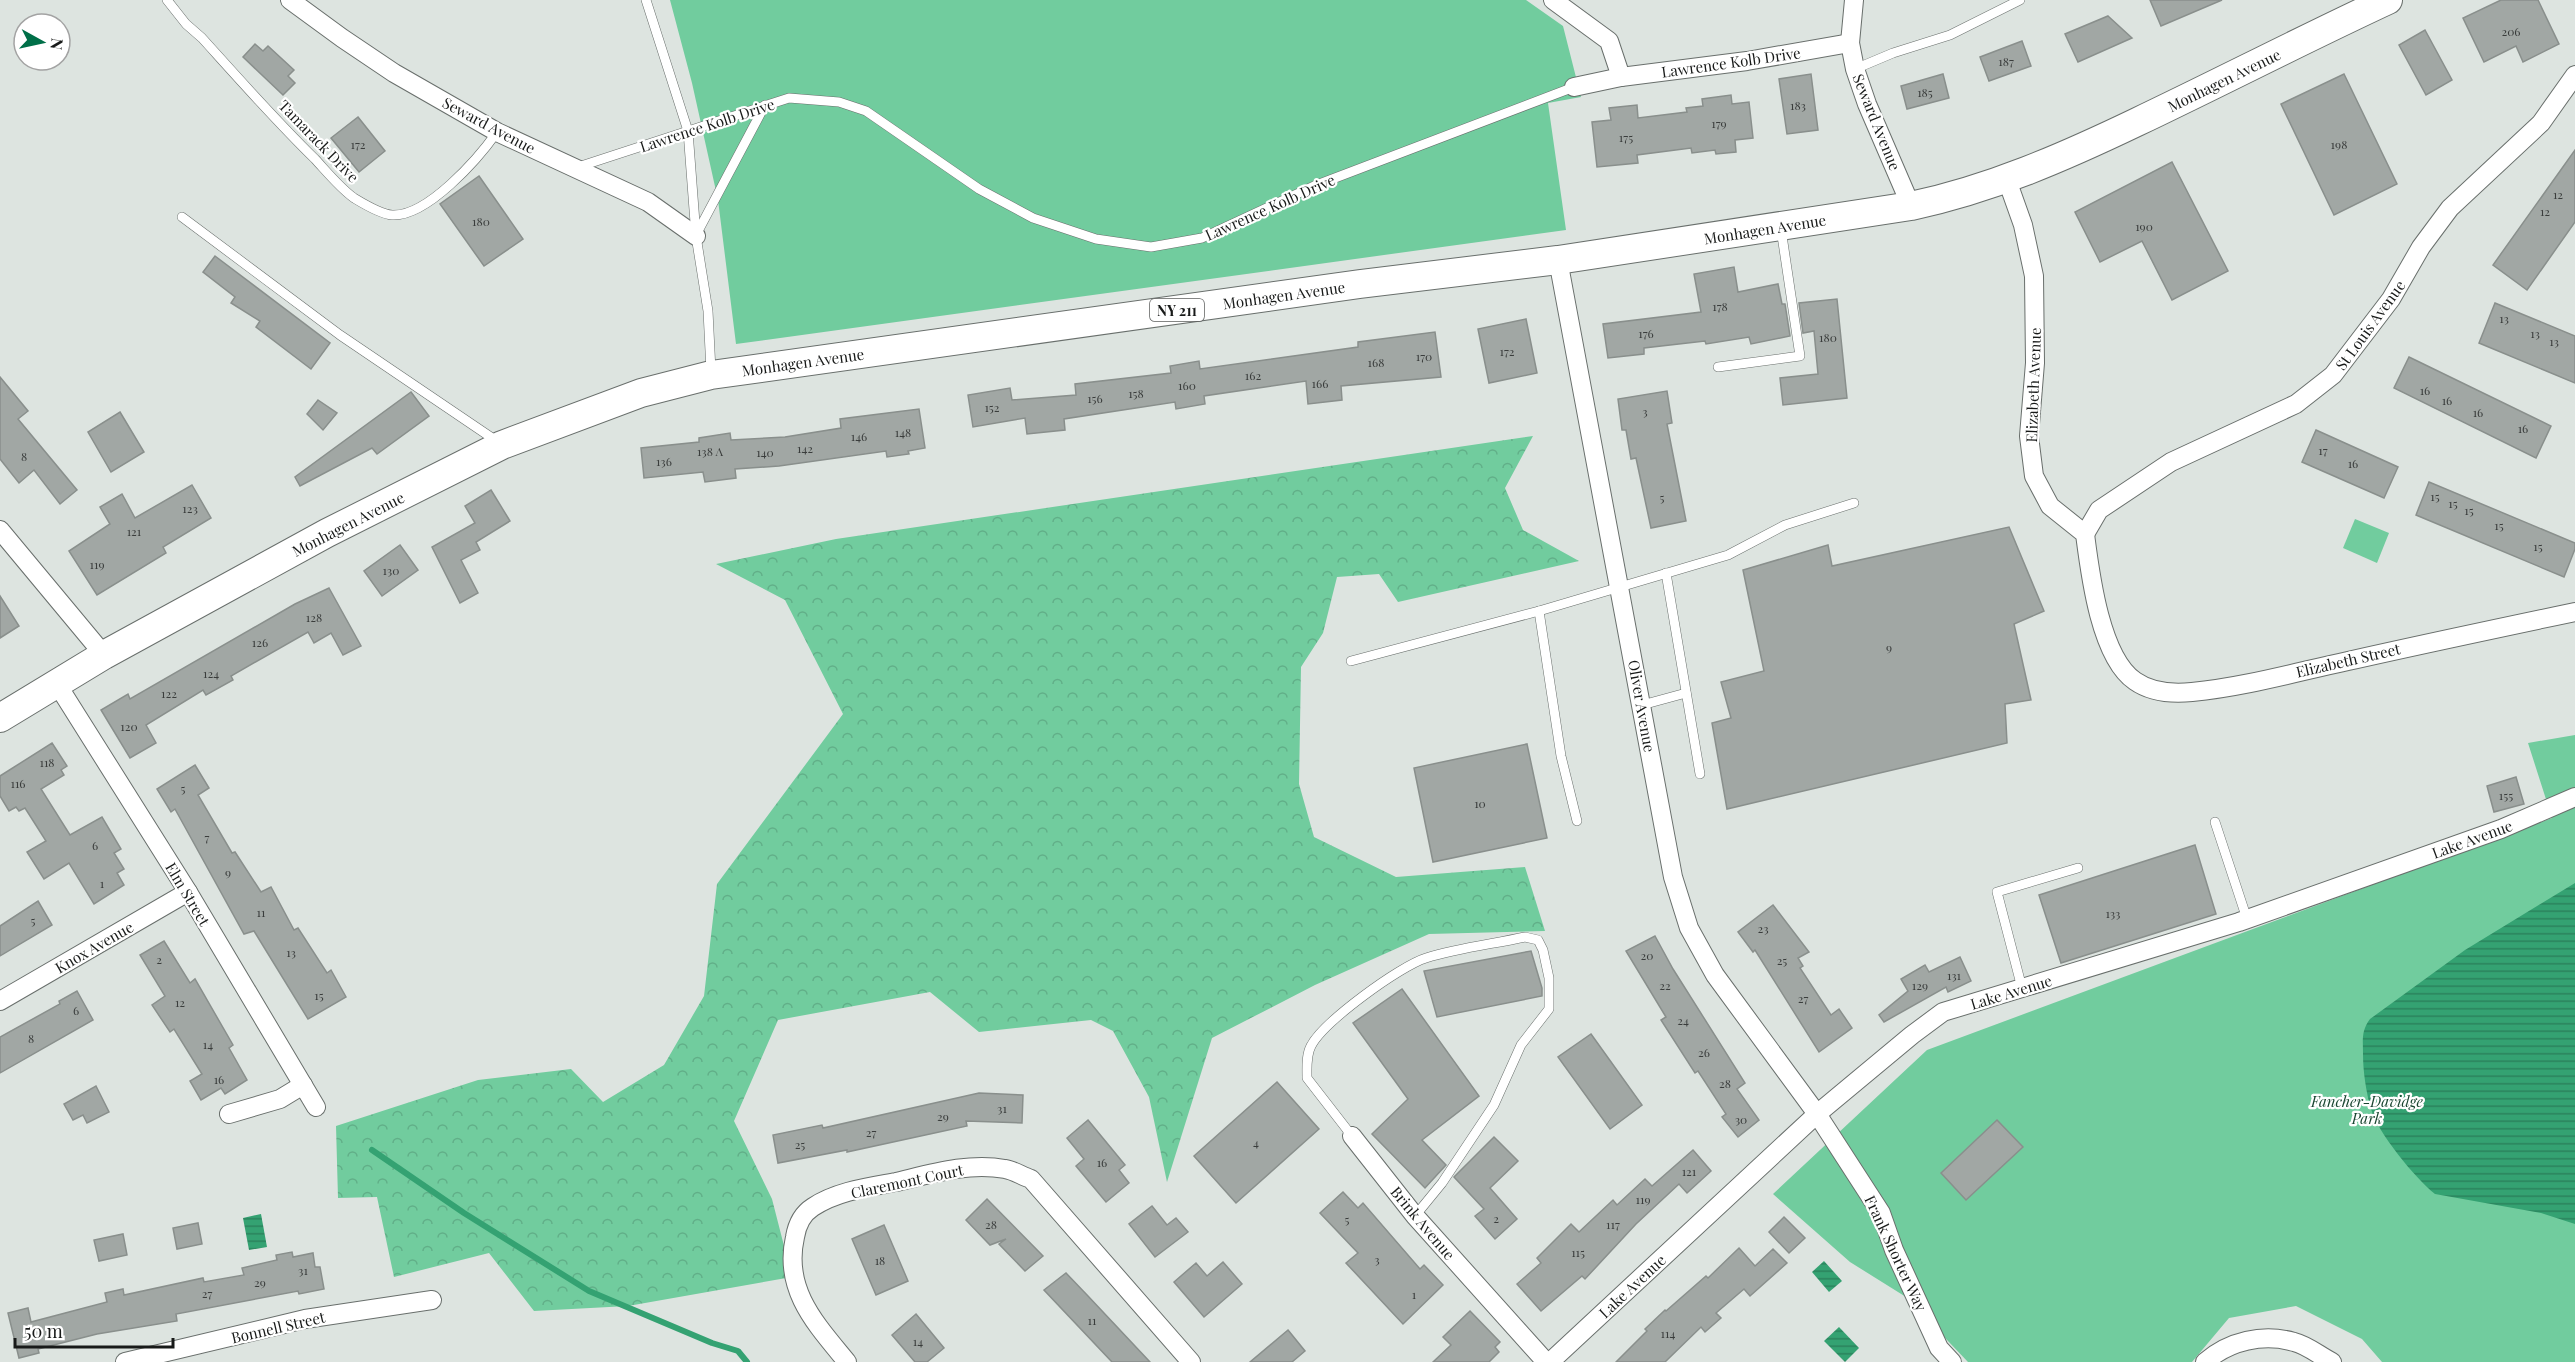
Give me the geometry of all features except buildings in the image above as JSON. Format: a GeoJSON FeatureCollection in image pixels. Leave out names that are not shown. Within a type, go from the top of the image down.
{"type":"FeatureCollection","features":[{"type":"Feature","properties":{"kind":"main road","name":"Monhagen Avenue"},"geometry":{"type":"LineString","coordinates":[[0,718],[104,655],[327,533],[502,445],[641,393],[711,375],[1360,284],[1558,261],[1911,206],[1953,197],[2007,180],[2063,157],[2388,0]]}},
{"type":"Feature","properties":{"kind":"street","name":"Seward Avenue"},"geometry":{"type":"LineString","coordinates":[[290,0],[394,73],[497,132],[648,202],[696,236]]}},
{"type":"Feature","properties":{"kind":"street"},"geometry":{"type":"LineString","coordinates":[[1553,0],[1609,41],[1622,77]]}},
{"type":"Feature","properties":{"kind":"street","name":"Seward Avenue"},"geometry":{"type":"LineString","coordinates":[[1854,0],[1850,43],[1856,69],[1867,104],[1911,206]]}},
{"type":"Feature","properties":{"kind":"street","name":"Lawrence Kolb Drive"},"geometry":{"type":"LineString","coordinates":[[1574,87],[1622,77],[1747,61],[1850,43]]}},
{"type":"Feature","properties":{"kind":"street","name":"St Louis Avenue"},"geometry":{"type":"LineString","coordinates":[[2085,534],[2099,510],[2171,462],[2296,404],[2333,375],[2391,299],[2421,247],[2450,208],[2541,123],[2575,75]]}},
{"type":"Feature","properties":{"kind":"street","name":"Elizabeth Avenue"},"geometry":{"type":"LineString","coordinates":[[2007,180],[2023,225],[2034,276],[2035,363],[2030,436],[2034,476],[2050,506],[2085,534]]}},
{"type":"Feature","properties":{"kind":"street","name":"Oliver Avenue"},"geometry":{"type":"LineString","coordinates":[[1558,261],[1673,877],[1689,928],[1715,975],[1817,1114]]}},
{"type":"Feature","properties":{"kind":"street"},"geometry":{"type":"LineString","coordinates":[[0,530],[104,655]]}},
{"type":"Feature","properties":{"kind":"street","name":"Elizabeth Street"},"geometry":{"type":"LineString","coordinates":[[2085,534],[2093,597],[2115,657],[2125,673],[2136,682],[2158,692],[2191,692],[2253,682],[2575,612]]}},
{"type":"Feature","properties":{"kind":"street","name":"Elm Street"},"geometry":{"type":"LineString","coordinates":[[57,684],[188,892],[316,1107]]}},
{"type":"Feature","properties":{"kind":"street","name":"Lake Avenue"},"geometry":{"type":"LineString","coordinates":[[1558,1359],[1817,1114],[1912,1035],[1944,1012],[2247,919],[2501,829],[2575,797]]}},
{"type":"Feature","properties":{"kind":"street","name":"Knox Avenue"},"geometry":{"type":"LineString","coordinates":[[0,1001],[188,892]]}},
{"type":"Feature","properties":{"kind":"street"},"geometry":{"type":"LineString","coordinates":[[229,1114],[280,1099],[303,1085]]}},
{"type":"Feature","properties":{"kind":"street","name":"Frank Shorter Way"},"geometry":{"type":"LineString","coordinates":[[1817,1114],[1881,1213],[1894,1250],[1939,1348],[1952,1362]]}},
{"type":"Feature","properties":{"kind":"street","name":"Brink Avenue"},"geometry":{"type":"LineString","coordinates":[[1352,1136],[1415,1216],[1558,1359]]}},
{"type":"Feature","properties":{"kind":"street","name":"Claremont Court"},"geometry":{"type":"LineString","coordinates":[[847,1362],[815,1323],[794,1284],[791,1254],[798,1224],[813,1207],[849,1192],[970,1168],[1005,1169],[1030,1179],[1191,1362]]}},
{"type":"Feature","properties":{"kind":"street","name":"Bonnell Street"},"geometry":{"type":"LineString","coordinates":[[125,1362],[177,1357],[305,1319],[432,1300]]}},
{"type":"Feature","properties":{"kind":"street"},"geometry":{"type":"LineString","coordinates":[[2205,1362],[2214,1354],[2243,1342],[2263,1337],[2295,1342],[2332,1362]]}},
{"type":"Feature","properties":{"kind":"lane","name":"Tamarack Drive"},"geometry":{"type":"LineString","coordinates":[[167,0],[186,24],[202,38],[305,150],[352,197],[377,210],[390,215],[404,214],[436,195],[470,167],[497,132]]}},
{"type":"Feature","properties":{"kind":"lane"},"geometry":{"type":"LineString","coordinates":[[646,0],[688,131],[696,236],[708,312],[711,375]]}},
{"type":"Feature","properties":{"kind":"lane"},"geometry":{"type":"LineString","coordinates":[[1856,69],[1950,35],[2020,0]]}},
{"type":"Feature","properties":{"kind":"lane","name":"Lawrence Kolb Drive"},"geometry":{"type":"LineString","coordinates":[[575,168],[789,98],[839,102],[866,111],[979,189],[1033,218],[1096,239],[1151,247],[1202,238],[1314,186],[1574,87]]}},
{"type":"Feature","properties":{"kind":"lane"},"geometry":{"type":"LineString","coordinates":[[696,236],[765,105]]}},
{"type":"Feature","properties":{"kind":"lane"},"geometry":{"type":"LineString","coordinates":[[182,217],[340,335],[502,445]]}},
{"type":"Feature","properties":{"kind":"lane"},"geometry":{"type":"LineString","coordinates":[[1718,367],[1800,356],[1780,226]]}},
{"type":"Feature","properties":{"kind":"lane"},"geometry":{"type":"LineString","coordinates":[[1351,661],[1539,611],[1728,555],[1785,525],[1854,503]]}},
{"type":"Feature","properties":{"kind":"lane"},"geometry":{"type":"LineString","coordinates":[[1666,573],[1700,774]]}},
{"type":"Feature","properties":{"kind":"lane"},"geometry":{"type":"LineString","coordinates":[[1539,611],[1561,756],[1577,821]]}},
{"type":"Feature","properties":{"kind":"lane"},"geometry":{"type":"LineString","coordinates":[[1642,705],[1686,693]]}},
{"type":"Feature","properties":{"kind":"lane"},"geometry":{"type":"LineString","coordinates":[[2215,822],[2247,919]]}},
{"type":"Feature","properties":{"kind":"lane"},"geometry":{"type":"LineString","coordinates":[[2022,988],[1997,892],[2079,868]]}},
{"type":"Feature","properties":{"kind":"lane","name":"Brink Avenue"},"geometry":{"type":"LineString","coordinates":[[1352,1136],[1307,1078],[1311,1045],[1355,1002],[1392,976],[1424,958],[1525,937],[1538,940],[1543,950],[1549,978],[1549,1009],[1521,1045],[1494,1105],[1442,1183],[1415,1216]]}},
{"type":"Feature","properties":{"kind":"green space"},"geometry":{"type":"Polygon","coordinates":[[[670,0],[1526,0],[1563,26],[1581,97],[1548,103],[1566,230],[736,344],[718,200],[692,83],[670,0]]]}},
{"type":"Feature","properties":{"kind":"green space"},"geometry":{"type":"Polygon","coordinates":[[[1533,436],[1505,488],[1523,530],[1579,561],[1398,602],[1379,574],[1337,577],[1323,633],[1301,667],[1299,784],[1314,837],[1396,877],[1525,867],[1545,931],[1429,934],[1315,985],[1212,1038],[1167,1182],[1149,1097],[1113,1031],[1091,1020],[979,1032],[930,992],[778,1020],[734,1121],[772,1199],[792,1277],[628,1306],[534,1311],[489,1253],[394,1277],[377,1197],[338,1198],[336,1126],[478,1080],[571,1069],[603,1102],[664,1065],[704,996],[717,884],[843,714],[785,600],[716,564],[836,539],[1533,436]]]}},
{"type":"Feature","properties":{"kind":"green space"},"geometry":{"type":"Polygon","coordinates":[[[2355,519],[2389,533],[2377,563],[2343,548],[2355,519]]]}},
{"type":"Feature","properties":{"kind":"green space","name":"Fancher-Davidge Park"},"geometry":{"type":"Polygon","coordinates":[[[2575,735],[2575,1362],[2382,1362],[2362,1339],[2296,1306],[2229,1318],[2192,1362],[1968,1362],[1906,1297],[1850,1262],[1773,1194],[1927,1050],[2552,818],[2528,743],[2575,735]]]}},
{"type":"Feature","properties":{"kind":"shaded area"},"geometry":{"type":"Polygon","coordinates":[[[2575,883],[2575,1224],[2541,1213],[2435,1194],[2398,1154],[2375,1119],[2364,1074],[2365,1028],[2370,1019],[2465,950],[2575,883]]]}},
{"type":"Feature","properties":{"kind":"shaded area"},"geometry":{"type":"Polygon","coordinates":[[[261,1214],[267,1247],[249,1250],[243,1218],[261,1214]]]}},
{"type":"Feature","properties":{"kind":"shaded area"},"geometry":{"type":"Polygon","coordinates":[[[1824,1261],[1842,1281],[1829,1292],[1812,1272],[1824,1261]]]}},
{"type":"Feature","properties":{"kind":"shaded area"},"geometry":{"type":"Polygon","coordinates":[[[1839,1327],[1859,1348],[1845,1362],[1824,1341],[1839,1327]]]}},
{"type":"Feature","properties":{"kind":"waterway"},"geometry":{"type":"LineString","coordinates":[[372,1150],[464,1213],[589,1291],[712,1343],[738,1351],[747,1362]]}}]}
